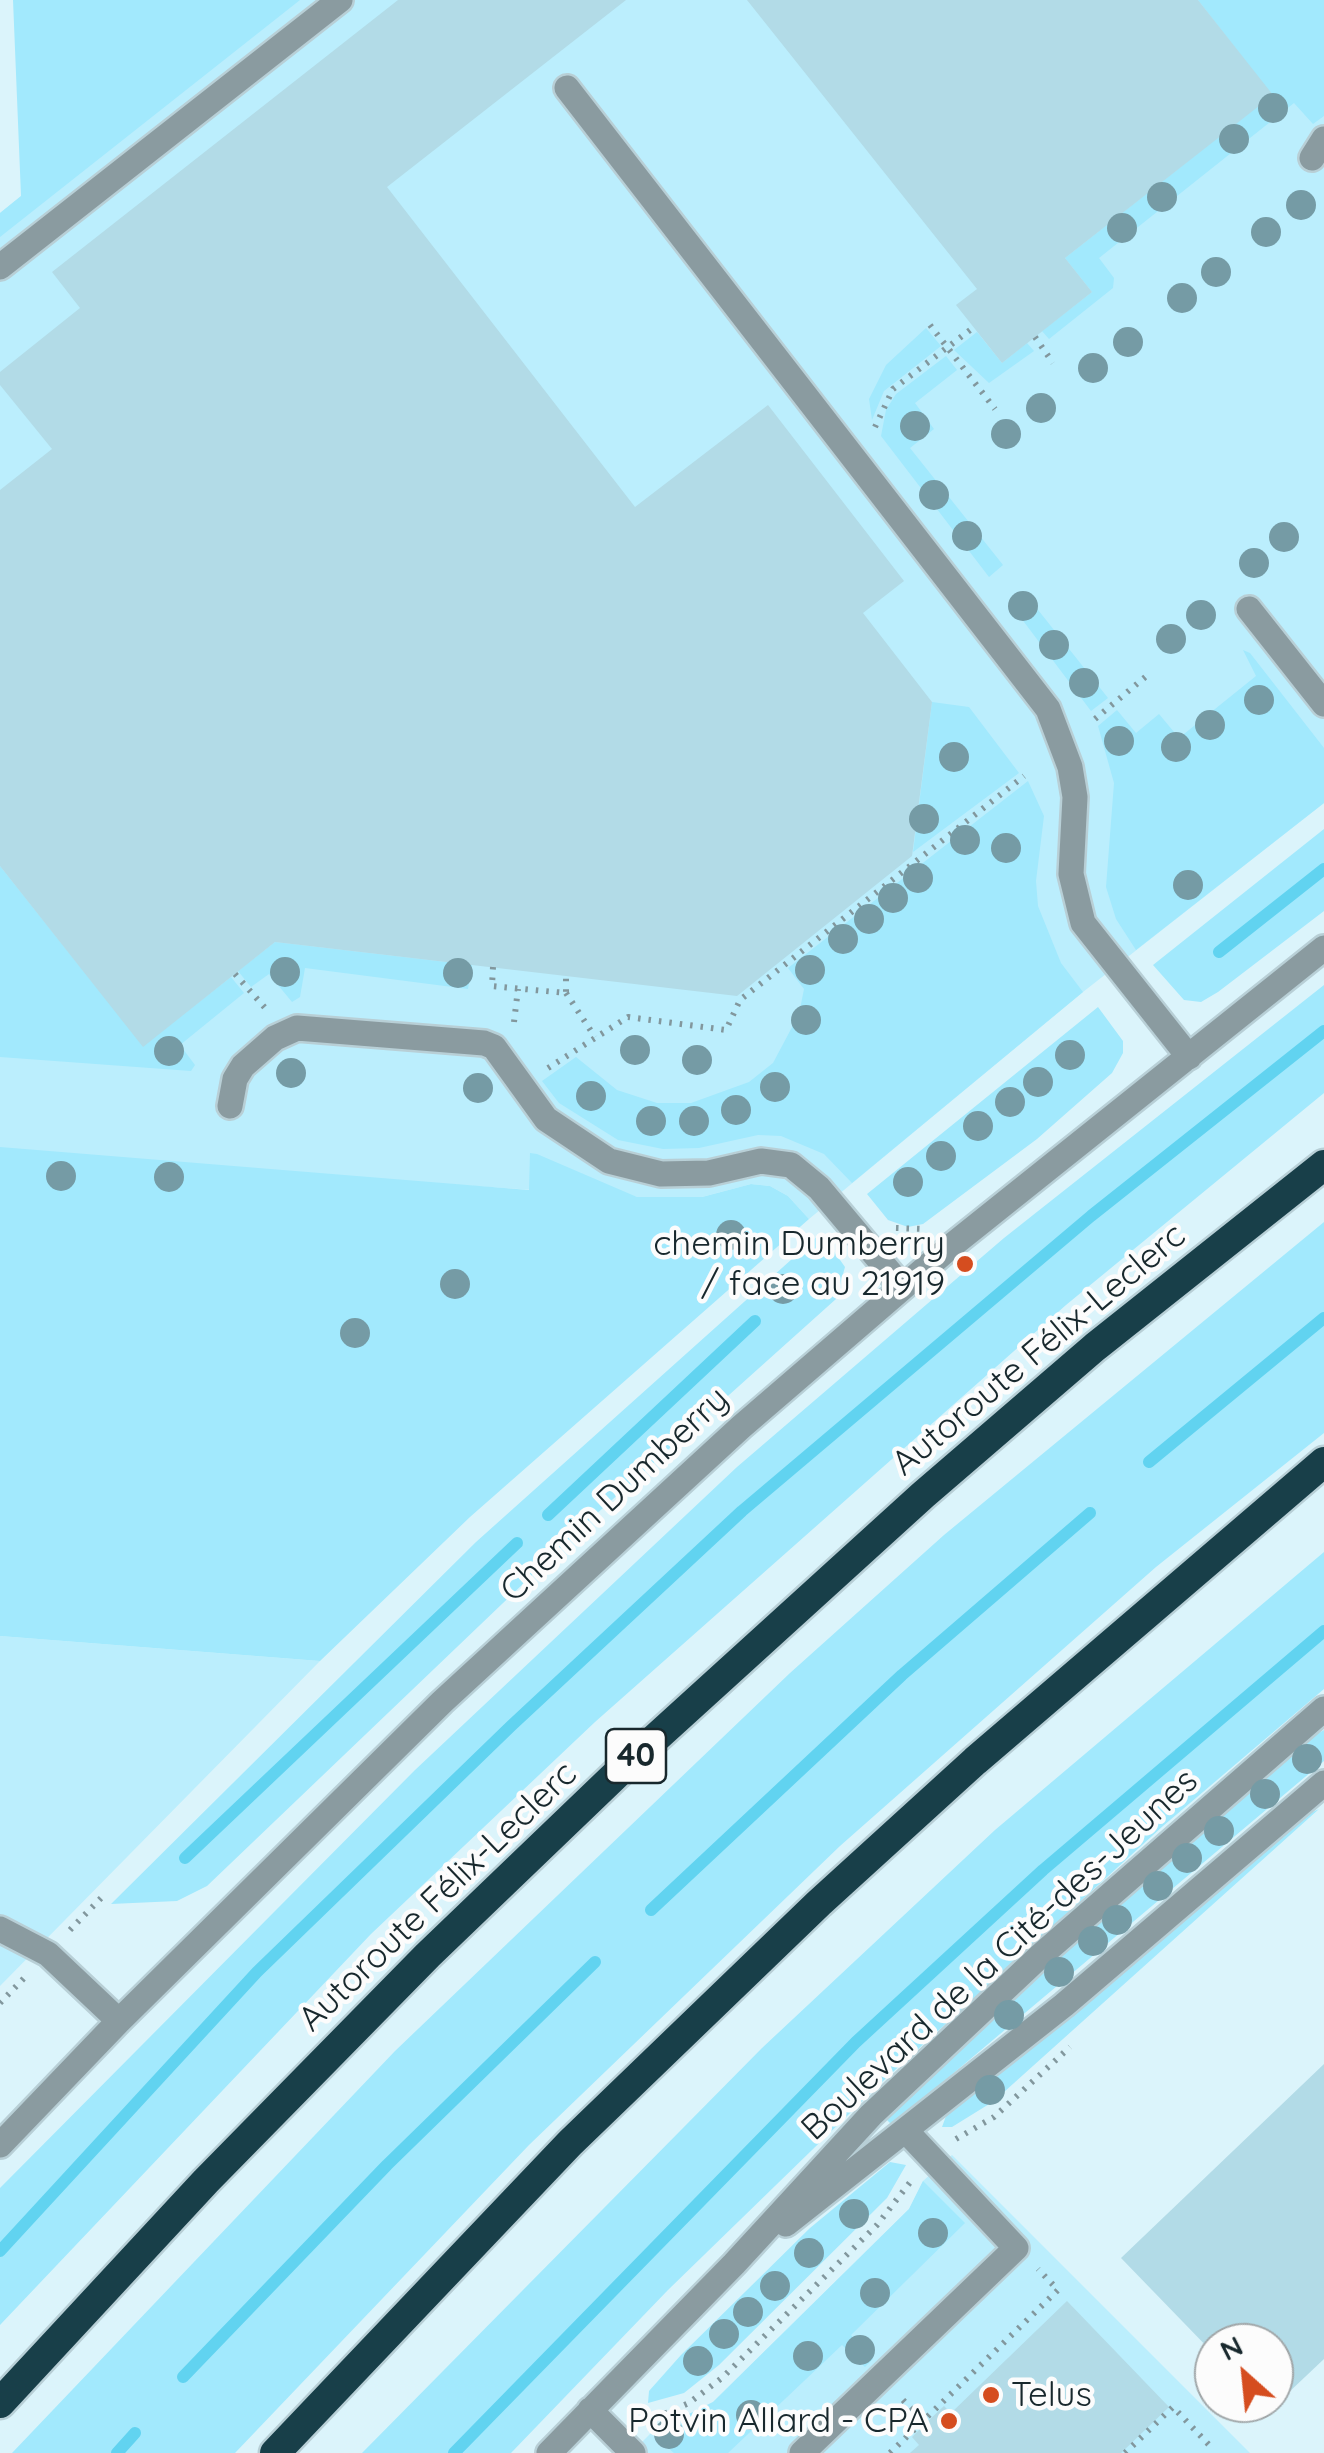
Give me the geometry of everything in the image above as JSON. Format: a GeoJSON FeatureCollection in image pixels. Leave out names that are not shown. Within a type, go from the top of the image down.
{"type":"FeatureCollection","features":[{"type":"Feature","properties":{"kind":"highway","name":"Autoroute Félix-Leclerc"},"geometry":{"type":"LineString","coordinates":[[0,2403],[206,2181],[441,1942],[627,1764],[937,1483],[1095,1347],[1324,1165]]}},
{"type":"Feature","properties":{"kind":"highway"},"geometry":{"type":"LineString","coordinates":[[276,2453],[570,2143],[806,1916],[989,1749],[1324,1462]]}},
{"type":"Feature","properties":{"kind":"street"},"geometry":{"type":"LineString","coordinates":[[0,267],[340,0]]}},
{"type":"Feature","properties":{"kind":"street"},"geometry":{"type":"LineString","coordinates":[[567,88],[1048,709],[1070,767],[1076,797],[1072,874],[1083,923],[1189,1056]]}},
{"type":"Feature","properties":{"kind":"street"},"geometry":{"type":"LineString","coordinates":[[1249,609],[1324,704]]}},
{"type":"Feature","properties":{"kind":"street","name":"Chemin Dumberry"},"geometry":{"type":"LineString","coordinates":[[0,2145],[119,2021],[592,1562],[902,1286],[1324,948]]}},
{"type":"Feature","properties":{"kind":"street"},"geometry":{"type":"LineString","coordinates":[[230,1106],[235,1079],[243,1066],[275,1038],[297,1028],[494,1046],[546,1119],[609,1160],[661,1174],[709,1173],[774,1160],[790,1165],[820,1188],[902,1286]]}},
{"type":"Feature","properties":{"kind":"street","name":"Boulevard de la Cité-des-Jeunes"},"geometry":{"type":"LineString","coordinates":[[549,2453],[734,2264],[870,2115],[972,2019],[1324,1709]]}},
{"type":"Feature","properties":{"kind":"street","name":"Boulevard de la Cité-des-Jeunes"},"geometry":{"type":"LineString","coordinates":[[734,2264],[907,2132],[1324,1783]]}},
{"type":"Feature","properties":{"kind":"street"},"geometry":{"type":"LineString","coordinates":[[0,1929],[48,1954],[119,2021]]}},
{"type":"Feature","properties":{"kind":"street"},"geometry":{"type":"LineString","coordinates":[[802,2453],[1016,2248],[907,2132]]}},
{"type":"Feature","properties":{"kind":"street"},"geometry":{"type":"LineString","coordinates":[[590,2410],[633,2453]]}},
{"type":"Feature","properties":{"kind":"path"},"geometry":{"type":"LineString","coordinates":[[930,325],[995,409]]}},
{"type":"Feature","properties":{"kind":"path"},"geometry":{"type":"LineString","coordinates":[[875,427],[893,389],[974,327]]}},
{"type":"Feature","properties":{"kind":"path"},"geometry":{"type":"LineString","coordinates":[[1035,337],[1053,363]]}},
{"type":"Feature","properties":{"kind":"path"},"geometry":{"type":"LineString","coordinates":[[1095,718],[1150,673]]}},
{"type":"Feature","properties":{"kind":"path"},"geometry":{"type":"LineString","coordinates":[[540,1074],[628,1016],[726,1030],[740,1000],[1024,776]]}},
{"type":"Feature","properties":{"kind":"path"},"geometry":{"type":"LineString","coordinates":[[494,968],[492,986],[566,993]]}},
{"type":"Feature","properties":{"kind":"path"},"geometry":{"type":"LineString","coordinates":[[234,974],[248,990]]}},
{"type":"Feature","properties":{"kind":"path"},"geometry":{"type":"LineString","coordinates":[[566,976],[566,993],[594,1038]]}},
{"type":"Feature","properties":{"kind":"path"},"geometry":{"type":"LineString","coordinates":[[513,1033],[518,989]]}},
{"type":"Feature","properties":{"kind":"path"},"geometry":{"type":"LineString","coordinates":[[890,1226],[934,1229]]}},
{"type":"Feature","properties":{"kind":"path"},"geometry":{"type":"LineString","coordinates":[[647,2420],[689,2403],[724,2377],[878,2225],[912,2178]]}},
{"type":"Feature","properties":{"kind":"path"},"geometry":{"type":"LineString","coordinates":[[890,2453],[1058,2290]]}},
{"type":"Feature","properties":{"kind":"path"},"geometry":{"type":"LineString","coordinates":[[1039,2309],[1048,2319]]}},
{"type":"Feature","properties":{"kind":"path"},"geometry":{"type":"LineString","coordinates":[[1002,2345],[1011,2355]]}},
{"type":"Feature","properties":{"kind":"path"},"geometry":{"type":"LineString","coordinates":[[971,2374],[981,2384]]}},
{"type":"Feature","properties":{"kind":"path"},"geometry":{"type":"LineString","coordinates":[[896,2393],[924,2422]]}},
{"type":"Feature","properties":{"kind":"path"},"geometry":{"type":"LineString","coordinates":[[1125,2453],[1173,2407],[1211,2447]]}},
{"type":"Feature","properties":{"kind":"shaded area"},"geometry":{"type":"Polygon","coordinates":[[[13,0],[300,0],[0,237],[0,213],[21,196],[13,0]]]}},
{"type":"Feature","properties":{"kind":"shaded area"},"geometry":{"type":"Polygon","coordinates":[[[266,0],[1324,0],[1324,803],[1083,992],[809,1219],[788,1196],[770,1186],[751,1184],[702,1197],[637,1197],[0,1154],[0,213],[266,0]]]}},
{"type":"Feature","properties":{"kind":"shaded area"},"geometry":{"type":"Polygon","coordinates":[[[1198,0],[1324,0],[1324,116],[1313,124],[1294,103],[1099,258],[1114,278],[1113,288],[1049,339],[1042,331],[1092,292],[1065,258],[1272,95],[1198,0]]]}},
{"type":"Feature","properties":{"kind":"shaded area"},"geometry":{"type":"Polygon","coordinates":[[[926,328],[941,346],[884,391],[872,420],[869,399],[886,365],[926,328]]]}},
{"type":"Feature","properties":{"kind":"shaded area"},"geometry":{"type":"Polygon","coordinates":[[[977,332],[1002,363],[1027,343],[1034,351],[989,383],[954,350],[977,332]]]}},
{"type":"Feature","properties":{"kind":"shaded area"},"geometry":{"type":"Polygon","coordinates":[[[946,356],[957,370],[915,403],[934,429],[910,448],[1003,565],[989,577],[881,436],[886,410],[896,394],[946,356]]]}},
{"type":"Feature","properties":{"kind":"shaded area"},"geometry":{"type":"Polygon","coordinates":[[[1023,591],[1108,698],[1091,711],[1009,602],[1023,591]]]}},
{"type":"Feature","properties":{"kind":"shaded area"},"geometry":{"type":"Polygon","coordinates":[[[1243,650],[1250,653],[1324,748],[1324,803],[1136,950],[1116,919],[1106,887],[1114,783],[1098,726],[1117,710],[1136,733],[1159,714],[1179,738],[1256,676],[1243,650]]]}},
{"type":"Feature","properties":{"kind":"shaded area"},"geometry":{"type":"Polygon","coordinates":[[[932,702],[969,707],[1019,773],[913,852],[932,702]]]}},
{"type":"Feature","properties":{"kind":"shaded area"},"geometry":{"type":"Polygon","coordinates":[[[1028,781],[1044,816],[1036,881],[1038,906],[1061,963],[1083,992],[852,1183],[824,1154],[781,1136],[758,1135],[699,1148],[663,1149],[618,1140],[559,1103],[542,1081],[576,1057],[617,1090],[657,1103],[691,1103],[749,1082],[773,1063],[799,1014],[804,989],[788,968],[1028,781]]]}},
{"type":"Feature","properties":{"kind":"shaded area"},"geometry":{"type":"Polygon","coordinates":[[[1324,829],[1324,911],[1218,992],[1201,1002],[1184,1000],[1153,965],[1324,829]]]}},
{"type":"Feature","properties":{"kind":"shaded area"},"geometry":{"type":"Polygon","coordinates":[[[0,866],[143,1046],[231,977],[244,993],[180,1045],[195,1065],[191,1071],[0,1057],[0,866]]]}},
{"type":"Feature","properties":{"kind":"shaded area"},"geometry":{"type":"Polygon","coordinates":[[[275,942],[472,965],[468,989],[305,968],[300,997],[292,1002],[269,974],[251,987],[238,971],[275,942]]]}},
{"type":"Feature","properties":{"kind":"shaded area"},"geometry":{"type":"Polygon","coordinates":[[[1324,985],[1324,1093],[1066,1305],[595,1722],[371,1934],[0,2325],[0,2188],[415,1770],[737,1467],[1004,1238],[1324,985]]]}},
{"type":"Feature","properties":{"kind":"shaded area"},"geometry":{"type":"Polygon","coordinates":[[[1098,1007],[1123,1041],[1123,1053],[1112,1073],[1037,1139],[923,1224],[908,1227],[888,1220],[867,1194],[1098,1007]]]}},
{"type":"Feature","properties":{"kind":"shaded area"},"geometry":{"type":"Polygon","coordinates":[[[0,1147],[529,1190],[530,1153],[637,1197],[702,1197],[751,1184],[770,1186],[788,1196],[809,1219],[470,1517],[320,1661],[0,1636],[0,1147]]]}},
{"type":"Feature","properties":{"kind":"shaded area"},"geometry":{"type":"Polygon","coordinates":[[[1324,1222],[1324,1433],[1156,1567],[840,1846],[529,2145],[235,2453],[12,2453],[395,2051],[790,1673],[944,1535],[1324,1222]]]}},
{"type":"Feature","properties":{"kind":"shaded area"},"geometry":{"type":"Polygon","coordinates":[[[821,1233],[845,1267],[836,1299],[593,1517],[207,1886],[177,1901],[111,1904],[476,1542],[821,1233]]]}},
{"type":"Feature","properties":{"kind":"shaded area"},"geometry":{"type":"Polygon","coordinates":[[[1324,1552],[1324,1689],[1163,1826],[883,2081],[668,2290],[511,2453],[362,2453],[762,2048],[995,1830],[1324,1552]]]}},
{"type":"Feature","properties":{"kind":"shaded area"},"geometry":{"type":"Polygon","coordinates":[[[0,1636],[320,1661],[0,1986],[0,1636]]]}},
{"type":"Feature","properties":{"kind":"shaded area"},"geometry":{"type":"Polygon","coordinates":[[[1324,1730],[1324,1761],[892,2125],[886,2119],[1159,1865],[1297,1745],[1324,1730]]]}},
{"type":"Feature","properties":{"kind":"shaded area"},"geometry":{"type":"Polygon","coordinates":[[[1319,1809],[994,2101],[952,2127],[942,2127],[946,2116],[1302,1817],[1319,1809]]]}},
{"type":"Feature","properties":{"kind":"shaded area"},"geometry":{"type":"Polygon","coordinates":[[[952,2155],[1194,2397],[1194,2423],[1220,2423],[1250,2453],[631,2453],[651,2433],[713,2402],[909,2209],[923,2181],[952,2155]]]}},
{"type":"Feature","properties":{"kind":"shaded area"},"geometry":{"type":"Polygon","coordinates":[[[890,2162],[906,2165],[887,2198],[719,2365],[684,2393],[648,2403],[649,2391],[681,2355],[810,2228],[890,2162]]]}},
{"type":"Feature","properties":{"kind":"shaded area"},"geometry":{"type":"Polygon","coordinates":[[[923,2181],[965,2223],[851,2335],[873,2359],[865,2367],[842,2345],[728,2453],[674,2453],[651,2433],[713,2402],[909,2209],[923,2181]]]}},
{"type":"Feature","properties":{"kind":"building"},"geometry":{"type":"Polygon","coordinates":[[[398,0],[626,0],[387,187],[635,507],[768,405],[904,581],[863,613],[932,702],[912,856],[737,996],[275,942],[143,1047],[0,866],[0,490],[52,449],[0,385],[0,372],[80,308],[52,272],[398,0]]]}},
{"type":"Feature","properties":{"kind":"building"},"geometry":{"type":"Polygon","coordinates":[[[747,0],[1198,0],[1273,95],[1065,258],[1092,292],[1002,363],[956,305],[977,289],[747,0]]]}},
{"type":"Feature","properties":{"kind":"building"},"geometry":{"type":"Polygon","coordinates":[[[1324,2064],[1324,2359],[1294,2387],[1294,2323],[1194,2323],[1194,2333],[1121,2258],[1324,2064]]]}},
{"type":"Feature","properties":{"kind":"building"},"geometry":{"type":"Polygon","coordinates":[[[1067,2301],[1169,2407],[1121,2453],[910,2453],[919,2445],[912,2437],[926,2423],[944,2406],[951,2413],[1067,2301]]]}},
{"type":"Feature","properties":{"kind":"waterway"},"geometry":{"type":"LineString","coordinates":[[1219,952],[1324,869]]}},
{"type":"Feature","properties":{"kind":"waterway"},"geometry":{"type":"LineString","coordinates":[[0,2251],[257,1972],[511,1726],[742,1511],[1091,1216],[1324,1031]]}},
{"type":"Feature","properties":{"kind":"waterway"},"geometry":{"type":"LineString","coordinates":[[1149,1462],[1324,1318]]}},
{"type":"Feature","properties":{"kind":"waterway"},"geometry":{"type":"LineString","coordinates":[[548,1515],[755,1321]]}},
{"type":"Feature","properties":{"kind":"waterway"},"geometry":{"type":"LineString","coordinates":[[651,1910],[902,1675],[1090,1513]]}},
{"type":"Feature","properties":{"kind":"waterway"},"geometry":{"type":"LineString","coordinates":[[185,1858],[517,1543]]}},
{"type":"Feature","properties":{"kind":"waterway"},"geometry":{"type":"LineString","coordinates":[[454,2453],[856,2042],[1043,1870],[1324,1631]]}},
{"type":"Feature","properties":{"kind":"waterway"},"geometry":{"type":"LineString","coordinates":[[183,2377],[387,2165],[595,1962]]}},
{"type":"Feature","properties":{"kind":"waterway"},"geometry":{"type":"LineString","coordinates":[[117,2453],[135,2433]]}},
{"type":"Feature","properties":{"kind":"place","name":"chemin Dumberry / face au 21919"},"geometry":{"type":"Point","coordinates":[965,1264]}},
{"type":"Feature","properties":{"kind":"place","name":"Telus"},"geometry":{"type":"Point","coordinates":[991,2395]}},
{"type":"Feature","properties":{"kind":"place","name":"Potvin Allard - CPA"},"geometry":{"type":"Point","coordinates":[949,2421]}}]}
